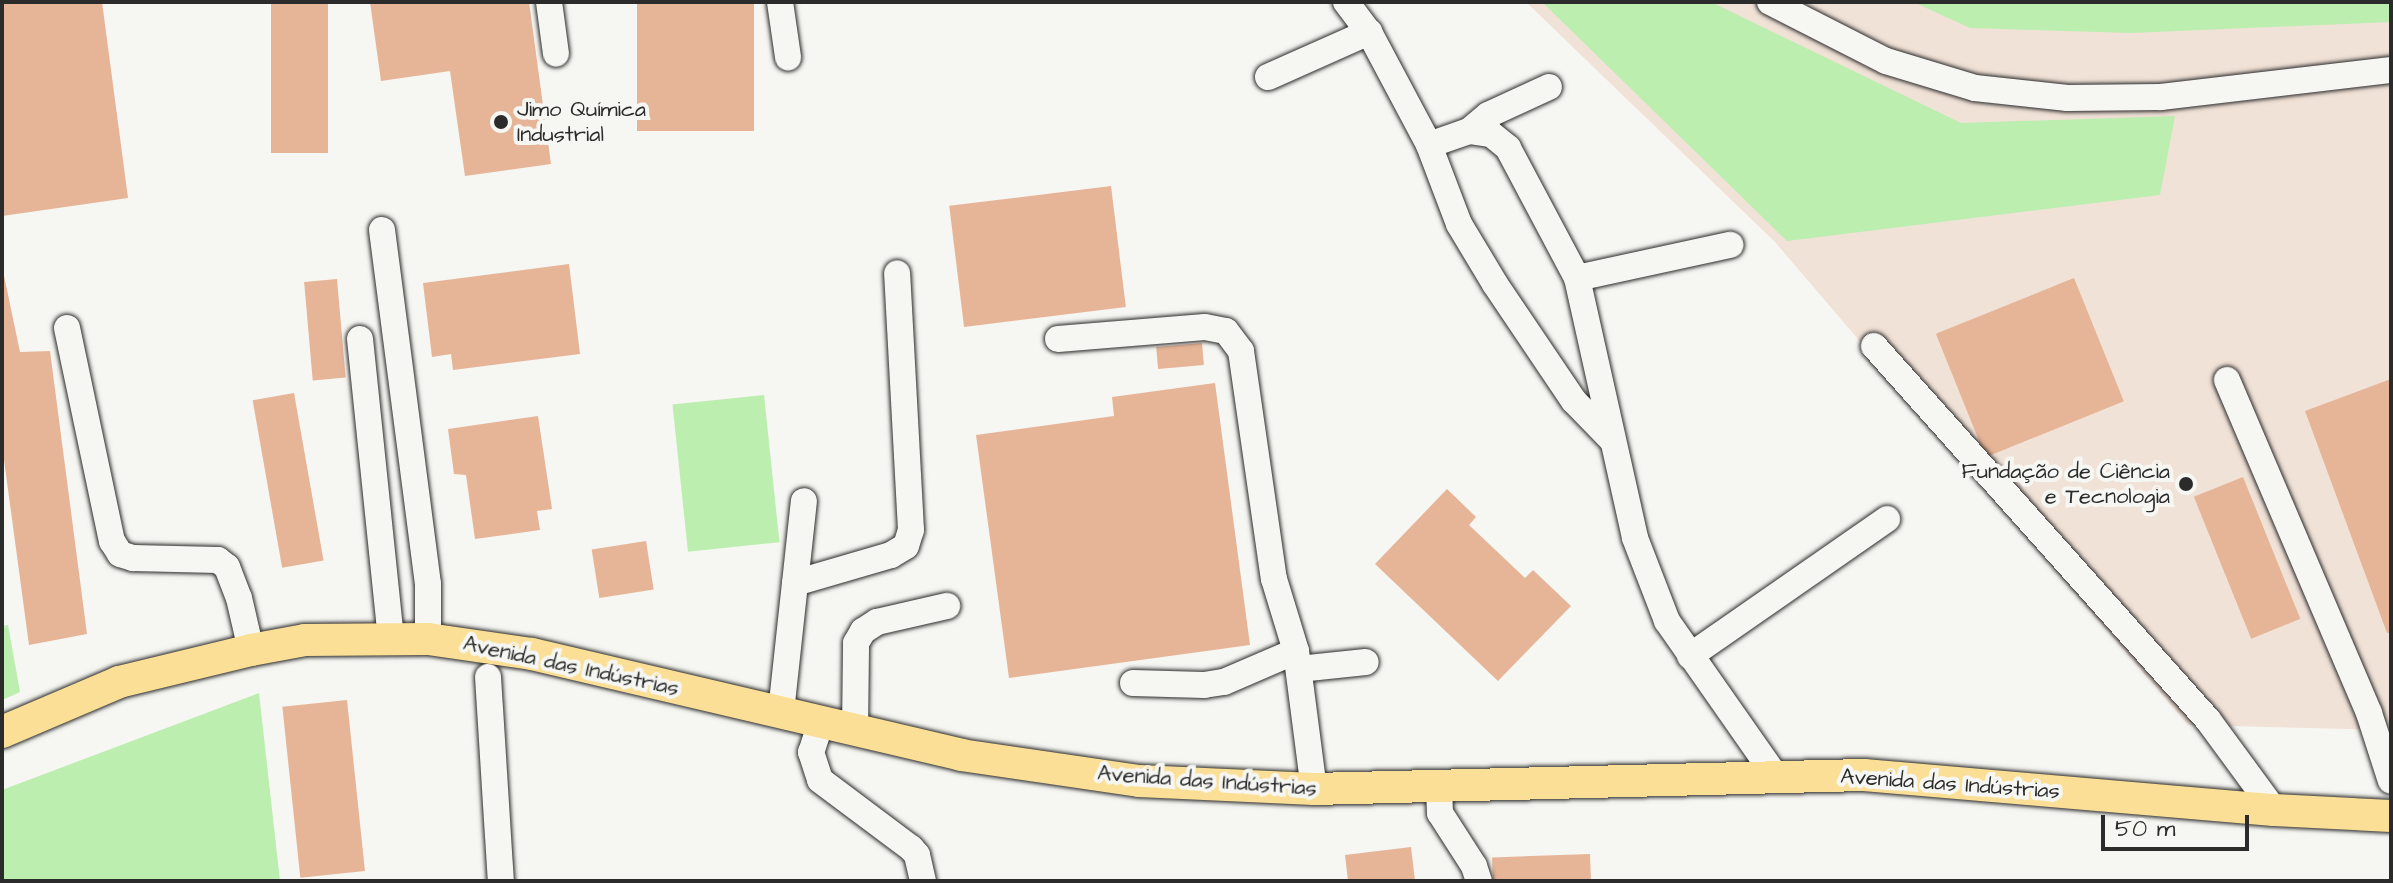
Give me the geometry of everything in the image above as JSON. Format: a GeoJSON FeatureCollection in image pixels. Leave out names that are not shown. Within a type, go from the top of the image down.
{"type":"FeatureCollection","features":[{"type":"Feature","properties":{"kind":"main road","name":"Avenida das Indústrias"},"geometry":{"type":"LineString","coordinates":[[2,732],[119,682],[251,650],[305,640],[428,639],[532,654],[961,755],[1139,781],[1314,789],[1864,775],[2274,810],[2391,816]]}},
{"type":"Feature","properties":{"kind":"street"},"geometry":{"type":"LineString","coordinates":[[549,2],[556,54]]}},
{"type":"Feature","properties":{"kind":"street"},"geometry":{"type":"LineString","coordinates":[[780,2],[788,57]]}},
{"type":"Feature","properties":{"kind":"street"},"geometry":{"type":"LineString","coordinates":[[1346,2],[1369,32],[1429,145],[1453,212],[1495,284],[1574,401],[1612,440]]}},
{"type":"Feature","properties":{"kind":"street"},"geometry":{"type":"LineString","coordinates":[[1770,2],[1886,61],[1975,88],[2051,96],[2161,97],[2391,70]]}},
{"type":"Feature","properties":{"kind":"street"},"geometry":{"type":"LineString","coordinates":[[1268,77],[1369,32]]}},
{"type":"Feature","properties":{"kind":"street"},"geometry":{"type":"LineString","coordinates":[[1429,145],[1469,131],[1488,115],[1549,87]]}},
{"type":"Feature","properties":{"kind":"street"},"geometry":{"type":"LineString","coordinates":[[1469,131],[1491,134],[1508,148],[1577,278],[1635,538],[1667,621],[1777,778]]}},
{"type":"Feature","properties":{"kind":"street"},"geometry":{"type":"LineString","coordinates":[[382,230],[428,584],[428,639]]}},
{"type":"Feature","properties":{"kind":"street"},"geometry":{"type":"LineString","coordinates":[[1577,278],[1730,245]]}},
{"type":"Feature","properties":{"kind":"street"},"geometry":{"type":"LineString","coordinates":[[795,583],[891,555],[906,546],[911,530],[897,273]]}},
{"type":"Feature","properties":{"kind":"street"},"geometry":{"type":"LineString","coordinates":[[1058,339],[1205,327],[1226,331],[1241,351],[1274,579],[1297,660],[1314,789]]}},
{"type":"Feature","properties":{"kind":"street"},"geometry":{"type":"LineString","coordinates":[[67,328],[112,541],[120,554],[133,558],[218,560],[227,567],[239,598],[251,650]]}},
{"type":"Feature","properties":{"kind":"street"},"geometry":{"type":"LineString","coordinates":[[360,339],[391,639]]}},
{"type":"Feature","properties":{"kind":"street"},"geometry":{"type":"LineString","coordinates":[[1874,346],[2208,720],[2274,810]]}},
{"type":"Feature","properties":{"kind":"street"},"geometry":{"type":"LineString","coordinates":[[2227,380],[2369,713],[2391,781]]}},
{"type":"Feature","properties":{"kind":"street"},"geometry":{"type":"LineString","coordinates":[[781,712],[804,501]]}},
{"type":"Feature","properties":{"kind":"street"},"geometry":{"type":"LineString","coordinates":[[1690,656],[1887,519]]}},
{"type":"Feature","properties":{"kind":"street"},"geometry":{"type":"LineString","coordinates":[[855,730],[856,643],[863,631],[877,622],[947,606]]}},
{"type":"Feature","properties":{"kind":"street"},"geometry":{"type":"LineString","coordinates":[[1133,683],[1204,685],[1297,660],[1366,662]]}},
{"type":"Feature","properties":{"kind":"street"},"geometry":{"type":"LineString","coordinates":[[488,677],[501,881]]}},
{"type":"Feature","properties":{"kind":"street"},"geometry":{"type":"LineString","coordinates":[[821,722],[811,752],[820,780],[911,848],[917,855],[923,881]]}},
{"type":"Feature","properties":{"kind":"street"},"geometry":{"type":"LineString","coordinates":[[1439,786],[1440,813],[1474,866],[1479,881]]}},
{"type":"Feature","properties":{"kind":"shaded area","name":"Fundação de Ciência e Tecnologia"},"geometry":{"type":"Polygon","coordinates":[[[1526,2],[2391,2],[2391,730],[2188,725],[1775,242],[1526,2]]]}},
{"type":"Feature","properties":{"kind":"green space"},"geometry":{"type":"Polygon","coordinates":[[[1542,2],[1711,2],[1961,123],[2175,116],[2160,195],[1787,241],[1542,2]]]}},
{"type":"Feature","properties":{"kind":"green space"},"geometry":{"type":"Polygon","coordinates":[[[1913,2],[2391,2],[2391,22],[2131,33],[1970,28],[1913,2]]]}},
{"type":"Feature","properties":{"kind":"green space"},"geometry":{"type":"Polygon","coordinates":[[[764,395],[779,542],[688,552],[673,405],[764,395]]]}},
{"type":"Feature","properties":{"kind":"green space"},"geometry":{"type":"Polygon","coordinates":[[[8,625],[20,692],[2,700],[2,626],[8,625]]]}},
{"type":"Feature","properties":{"kind":"green space"},"geometry":{"type":"Polygon","coordinates":[[[259,693],[280,881],[2,881],[2,790],[259,693]]]}},
{"type":"Feature","properties":{"kind":"building"},"geometry":{"type":"Polygon","coordinates":[[[2,2],[102,2],[128,198],[2,216],[2,2]]]}},
{"type":"Feature","properties":{"kind":"building"},"geometry":{"type":"Polygon","coordinates":[[[271,2],[328,2],[328,153],[271,153],[271,2]]]}},
{"type":"Feature","properties":{"kind":"building","name":"Jimo Química Industrial"},"geometry":{"type":"Polygon","coordinates":[[[370,2],[529,2],[551,164],[465,176],[450,71],[381,81],[370,2]]]}},
{"type":"Feature","properties":{"kind":"building"},"geometry":{"type":"Polygon","coordinates":[[[637,2],[754,2],[754,131],[637,131],[637,2]]]}},
{"type":"Feature","properties":{"kind":"building"},"geometry":{"type":"Polygon","coordinates":[[[1111,186],[1126,307],[964,327],[949,206],[1111,186]]]}},
{"type":"Feature","properties":{"kind":"building"},"geometry":{"type":"Polygon","coordinates":[[[569,264],[580,354],[453,370],[451,354],[432,357],[423,283],[569,264]]]}},
{"type":"Feature","properties":{"kind":"building"},"geometry":{"type":"Polygon","coordinates":[[[2,266],[20,352],[50,351],[87,634],[29,645],[2,445],[2,266]]]}},
{"type":"Feature","properties":{"kind":"building"},"geometry":{"type":"Polygon","coordinates":[[[2074,278],[2124,401],[1986,457],[1936,334],[2074,278]]]}},
{"type":"Feature","properties":{"kind":"building"},"geometry":{"type":"Polygon","coordinates":[[[337,279],[346,378],[313,380],[304,282],[337,279]]]}},
{"type":"Feature","properties":{"kind":"building"},"geometry":{"type":"Polygon","coordinates":[[[1202,343],[1204,365],[1158,369],[1156,347],[1202,343]]]}},
{"type":"Feature","properties":{"kind":"building"},"geometry":{"type":"Polygon","coordinates":[[[2391,379],[2391,632],[2387,633],[2305,411],[2391,379]]]}},
{"type":"Feature","properties":{"kind":"building"},"geometry":{"type":"Polygon","coordinates":[[[1215,383],[1250,645],[1009,678],[976,435],[1114,416],[1112,397],[1215,383]]]}},
{"type":"Feature","properties":{"kind":"building"},"geometry":{"type":"Polygon","coordinates":[[[294,393],[324,560],[282,568],[253,400],[294,393]]]}},
{"type":"Feature","properties":{"kind":"building"},"geometry":{"type":"Polygon","coordinates":[[[538,416],[552,509],[537,511],[540,530],[475,539],[466,475],[454,474],[448,429],[538,416]]]}},
{"type":"Feature","properties":{"kind":"building"},"geometry":{"type":"Polygon","coordinates":[[[2243,477],[2300,619],[2251,639],[2194,497],[2243,477]]]}},
{"type":"Feature","properties":{"kind":"building"},"geometry":{"type":"Polygon","coordinates":[[[1447,489],[1476,517],[1469,525],[1525,578],[1533,570],[1571,606],[1498,681],[1375,564],[1447,489]]]}},
{"type":"Feature","properties":{"kind":"building"},"geometry":{"type":"Polygon","coordinates":[[[646,541],[654,589],[599,598],[592,550],[646,541]]]}},
{"type":"Feature","properties":{"kind":"building"},"geometry":{"type":"Polygon","coordinates":[[[347,700],[365,871],[300,878],[282,707],[347,700]]]}},
{"type":"Feature","properties":{"kind":"building"},"geometry":{"type":"Polygon","coordinates":[[[1411,847],[1415,881],[1348,881],[1345,855],[1411,847]]]}},
{"type":"Feature","properties":{"kind":"building"},"geometry":{"type":"Polygon","coordinates":[[[1590,854],[1591,881],[1493,881],[1492,857],[1590,854]]]}},
{"type":"Feature","properties":{"kind":"place","name":"Jimo Química Industrial"},"geometry":{"type":"Point","coordinates":[501,122]}},
{"type":"Feature","properties":{"kind":"place","name":"Fundação de Ciência e Tecnologia"},"geometry":{"type":"Point","coordinates":[2186,484]}}]}
